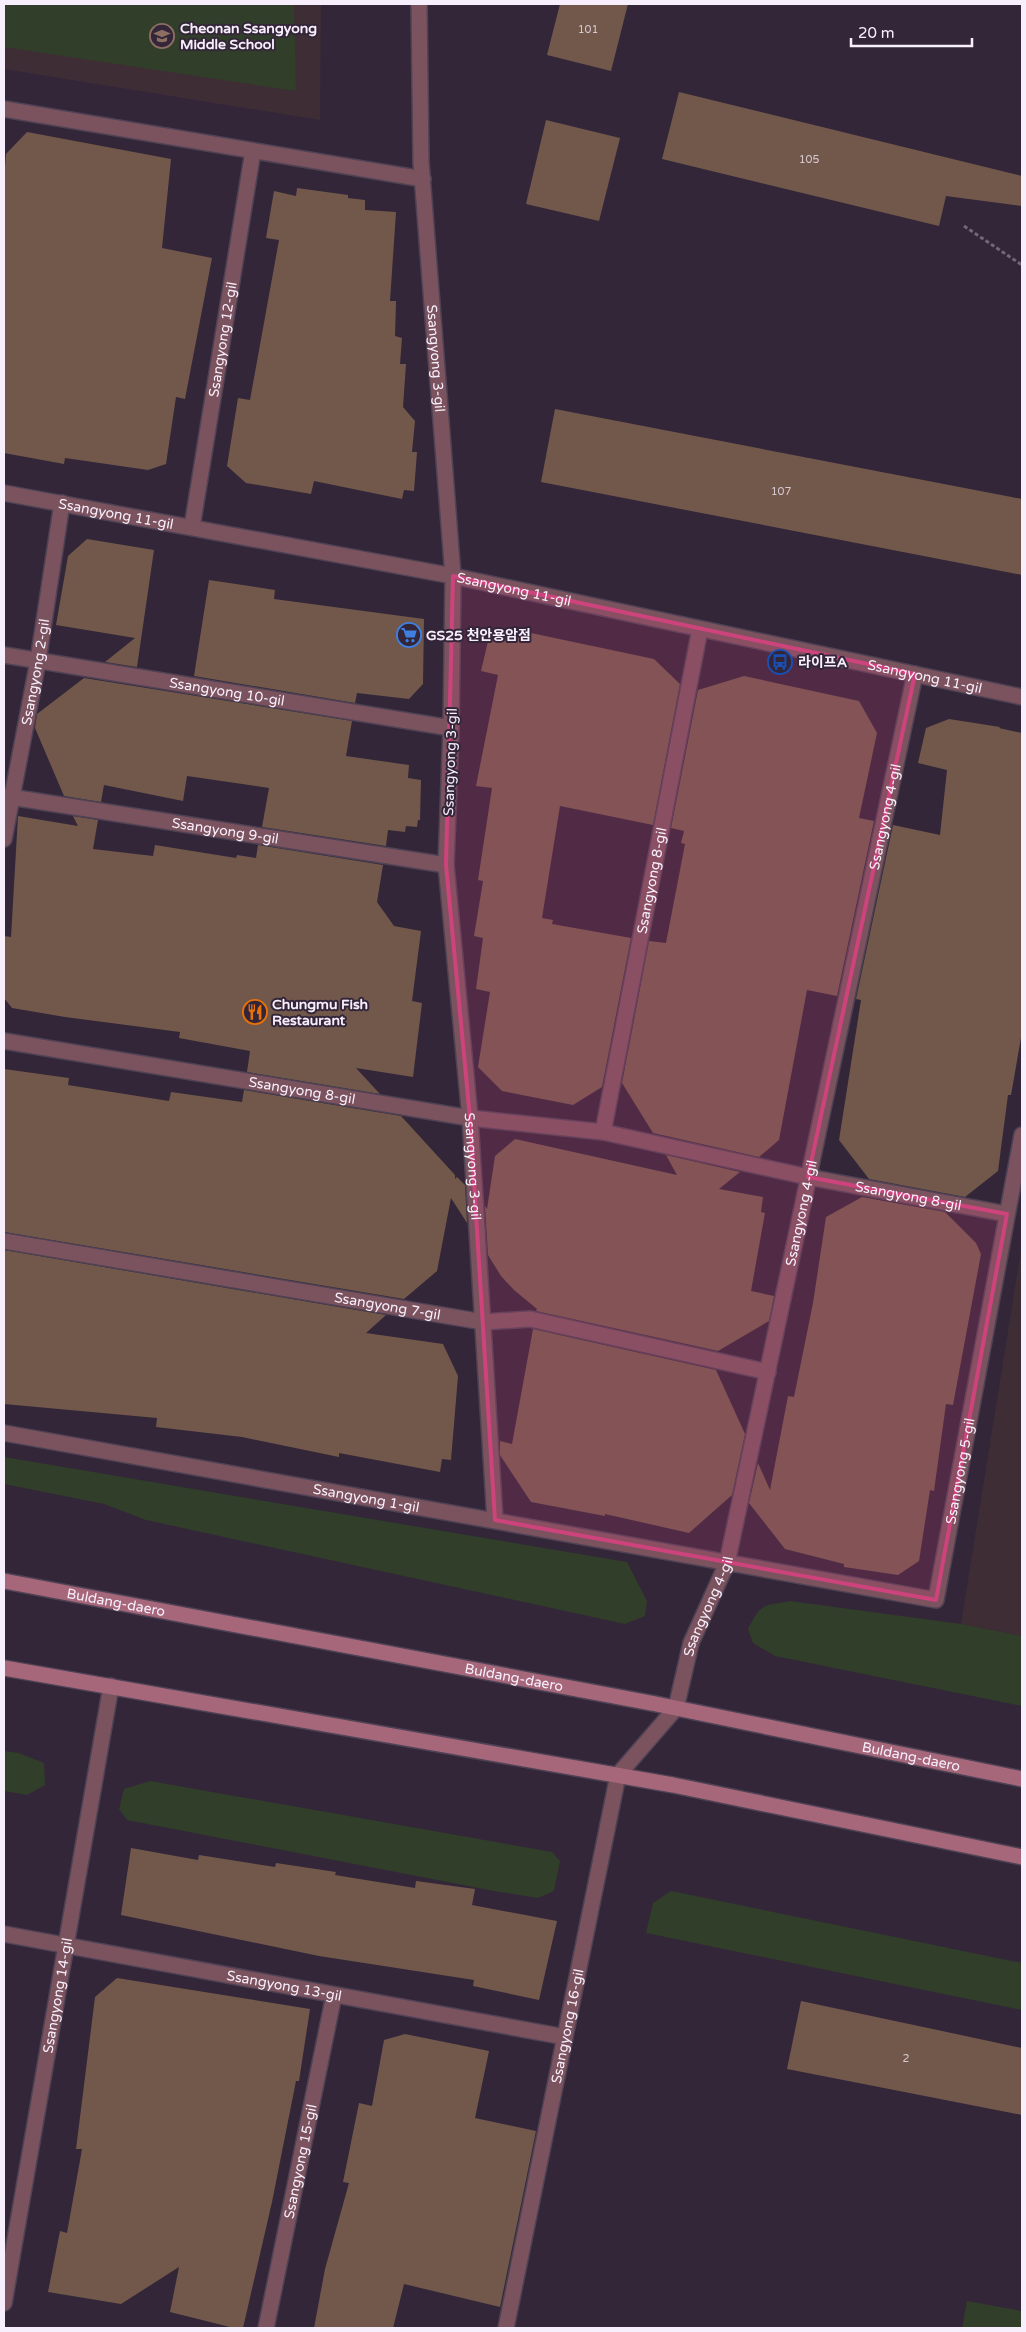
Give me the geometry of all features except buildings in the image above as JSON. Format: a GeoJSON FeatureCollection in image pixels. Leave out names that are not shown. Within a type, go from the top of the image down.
{"type":"FeatureCollection","features":[{"type":"Feature","properties":{"kind":"main road","name":"Buldang-daero"},"geometry":{"type":"LineString","coordinates":[[4,1581],[676,1708],[1022,1779]]}},
{"type":"Feature","properties":{"kind":"main road"},"geometry":{"type":"LineString","coordinates":[[4,1668],[673,1785],[1022,1858]]}},
{"type":"Feature","properties":{"kind":"street","name":"Ssangyong 3-gil"},"geometry":{"type":"LineString","coordinates":[[418,4],[423,179],[453,576],[451,728],[446,865],[470,1118],[495,1520]]}},
{"type":"Feature","properties":{"kind":"street"},"geometry":{"type":"LineString","coordinates":[[4,109],[423,179]]}},
{"type":"Feature","properties":{"kind":"street","name":"Ssangyong 12-gil"},"geometry":{"type":"LineString","coordinates":[[192,527],[253,151]]}},
{"type":"Feature","properties":{"kind":"street","name":"Ssangyong 11-gil"},"geometry":{"type":"LineString","coordinates":[[4,493],[453,576],[1022,697]]}},
{"type":"Feature","properties":{"kind":"street","name":"Ssangyong 2-gil"},"geometry":{"type":"LineString","coordinates":[[4,840],[8,796],[38,661],[62,503]]}},
{"type":"Feature","properties":{"kind":"street","name":"Ssangyong 8-gil"},"geometry":{"type":"LineString","coordinates":[[603,1132],[700,629]]}},
{"type":"Feature","properties":{"kind":"street","name":"Ssangyong 10-gil"},"geometry":{"type":"LineString","coordinates":[[4,655],[451,728]]}},
{"type":"Feature","properties":{"kind":"street","name":"Ssangyong 4-gil"},"geometry":{"type":"LineString","coordinates":[[651,1737],[676,1708],[691,1642],[727,1563],[915,674]]}},
{"type":"Feature","properties":{"kind":"street","name":"Ssangyong 9-gil"},"geometry":{"type":"LineString","coordinates":[[8,796],[446,865]]}},
{"type":"Feature","properties":{"kind":"street","name":"Ssangyong 8-gil"},"geometry":{"type":"LineString","coordinates":[[4,1041],[470,1118],[603,1132],[808,1177],[1007,1214]]}},
{"type":"Feature","properties":{"kind":"street","name":"Ssangyong 5-gil"},"geometry":{"type":"LineString","coordinates":[[727,1563],[936,1600],[1022,1135]]}},
{"type":"Feature","properties":{"kind":"street","name":"Ssangyong 7-gil"},"geometry":{"type":"LineString","coordinates":[[4,1241],[483,1322],[530,1319],[768,1372]]}},
{"type":"Feature","properties":{"kind":"street","name":"Ssangyong 1-gil"},"geometry":{"type":"LineString","coordinates":[[4,1433],[727,1563]]}},
{"type":"Feature","properties":{"kind":"street","name":"Ssangyong 14-gil"},"geometry":{"type":"LineString","coordinates":[[4,2303],[111,1686]]}},
{"type":"Feature","properties":{"kind":"street","name":"Ssangyong 16-gil"},"geometry":{"type":"LineString","coordinates":[[506,2328],[618,1775],[651,1737]]}},
{"type":"Feature","properties":{"kind":"street","name":"Ssangyong 13-gil"},"geometry":{"type":"LineString","coordinates":[[4,1934],[565,2038]]}},
{"type":"Feature","properties":{"kind":"street","name":"Ssangyong 15-gil"},"geometry":{"type":"LineString","coordinates":[[266,2328],[334,1995]]}},
{"type":"Feature","properties":{"kind":"path"},"geometry":{"type":"LineString","coordinates":[[964,226],[1022,265]]}},
{"type":"Feature","properties":{"kind":"highlighted area"},"geometry":{"type":"Polygon","coordinates":[[[453,576],[915,674],[808,1177],[1007,1214],[936,1600],[495,1520],[470,1118],[446,865],[453,576]]]}},
{"type":"Feature","properties":{"kind":"shaded area","name":"Cheonan Ssangyong Middle School"},"geometry":{"type":"Polygon","coordinates":[[[4,4],[321,4],[320,120],[4,69],[4,4]]]}},
{"type":"Feature","properties":{"kind":"shaded area"},"geometry":{"type":"Polygon","coordinates":[[[1022,1244],[1022,1636],[961,1624],[1022,1244]]]}},
{"type":"Feature","properties":{"kind":"green space","name":"Cheonan Ssangyong Middle School"},"geometry":{"type":"Polygon","coordinates":[[[4,4],[294,4],[296,91],[4,47],[4,4]]]}},
{"type":"Feature","properties":{"kind":"green space"},"geometry":{"type":"Polygon","coordinates":[[[4,1457],[627,1562],[647,1601],[645,1616],[625,1624],[146,1520],[104,1504],[4,1484],[4,1457]]]}},
{"type":"Feature","properties":{"kind":"green space"},"geometry":{"type":"Polygon","coordinates":[[[790,1601],[961,1624],[1022,1636],[1022,1706],[775,1656],[753,1643],[748,1629],[756,1614],[764,1607],[790,1601]]]}},
{"type":"Feature","properties":{"kind":"green space"},"geometry":{"type":"Polygon","coordinates":[[[4,1751],[19,1753],[44,1763],[45,1785],[27,1795],[4,1791],[4,1751]]]}},
{"type":"Feature","properties":{"kind":"green space"},"geometry":{"type":"Polygon","coordinates":[[[150,1781],[552,1852],[560,1861],[554,1891],[538,1898],[494,1891],[127,1820],[119,1809],[124,1789],[150,1781]]]}},
{"type":"Feature","properties":{"kind":"green space"},"geometry":{"type":"Polygon","coordinates":[[[671,1891],[1022,1963],[1022,2010],[646,1933],[653,1903],[671,1891]]]}},
{"type":"Feature","properties":{"kind":"green space"},"geometry":{"type":"Polygon","coordinates":[[[967,2301],[1022,2311],[1022,2328],[962,2328],[967,2301]]]}},
{"type":"Feature","properties":{"kind":"place","name":"Cheonan Ssangyong Middle School"},"geometry":{"type":"Point","coordinates":[162,36]}},
{"type":"Feature","properties":{"kind":"place","name":"GS25 천안용암점"},"geometry":{"type":"Point","coordinates":[409,635]}},
{"type":"Feature","properties":{"kind":"place","name":"라이프A"},"geometry":{"type":"Point","coordinates":[780,662]}},
{"type":"Feature","properties":{"kind":"place","name":"Chungmu Fish Restaurant"},"geometry":{"type":"Point","coordinates":[255,1012]}}]}
